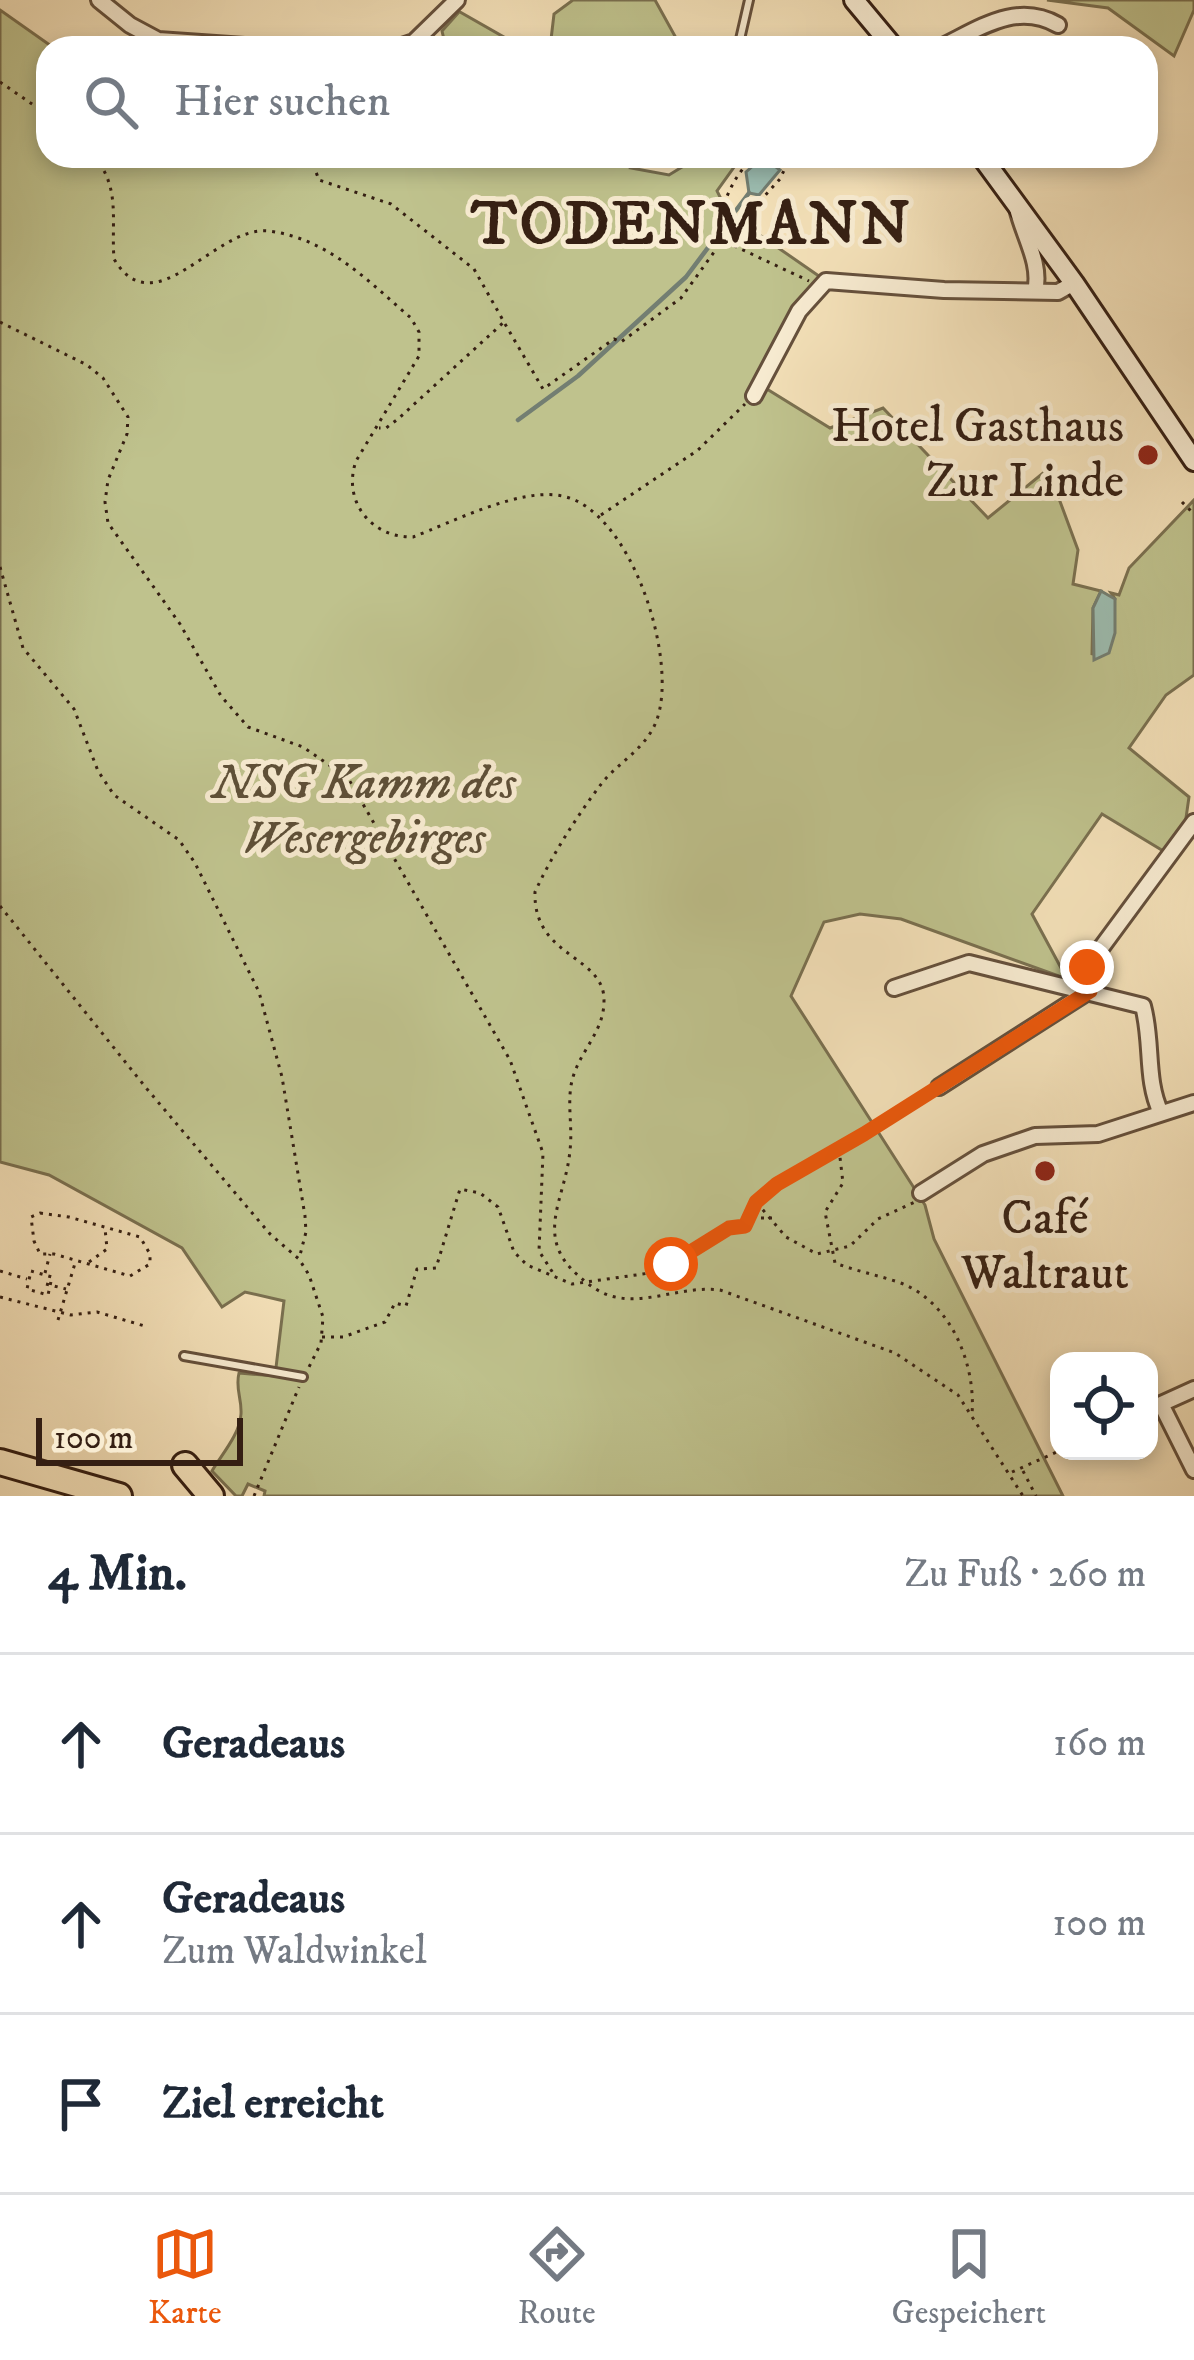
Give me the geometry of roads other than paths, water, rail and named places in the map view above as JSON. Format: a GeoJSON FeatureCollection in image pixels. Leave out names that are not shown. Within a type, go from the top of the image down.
{"type":"FeatureCollection","features":[{"type":"Feature","properties":{"kind":"highway"},"geometry":{"type":"LineString","coordinates":[[0,1462],[119,1496]]}},
{"type":"Feature","properties":{"kind":"highway"},"geometry":{"type":"LineString","coordinates":[[185,1465],[211,1496]]}},
{"type":"Feature","properties":{"kind":"main road"},"geometry":{"type":"LineString","coordinates":[[854,0],[884,36]]}},
{"type":"Feature","properties":{"kind":"main road"},"geometry":{"type":"LineString","coordinates":[[990,168],[1190,447]]}},
{"type":"Feature","properties":{"kind":"street"},"geometry":{"type":"LineString","coordinates":[[99,0],[150,36]]}},
{"type":"Feature","properties":{"kind":"street"},"geometry":{"type":"LineString","coordinates":[[420,36],[457,0]]}},
{"type":"Feature","properties":{"kind":"street"},"geometry":{"type":"LineString","coordinates":[[964,36],[1007,15],[1040,15],[1058,25]]}},
{"type":"Feature","properties":{"kind":"street"},"geometry":{"type":"LineString","coordinates":[[1016,203],[1023,237],[1037,269],[1035,291]]}},
{"type":"Feature","properties":{"kind":"street"},"geometry":{"type":"LineString","coordinates":[[754,396],[799,311],[820,287],[836,280],[944,290],[1058,292],[1073,283]]}},
{"type":"Feature","properties":{"kind":"street"},"geometry":{"type":"LineString","coordinates":[[1090,991],[1087,967],[1194,822]]}},
{"type":"Feature","properties":{"kind":"street"},"geometry":{"type":"LineString","coordinates":[[894,988],[969,963],[1144,1006],[1151,1037],[1150,1089],[1161,1113]]}},
{"type":"Feature","properties":{"kind":"street"},"geometry":{"type":"LineString","coordinates":[[940,1087],[1090,991]]}},
{"type":"Feature","properties":{"kind":"street"},"geometry":{"type":"LineString","coordinates":[[921,1193],[983,1154],[1035,1136],[1098,1134],[1194,1103]]}},
{"type":"Feature","properties":{"kind":"street"},"geometry":{"type":"LineString","coordinates":[[1194,1389],[1161,1404],[1194,1470]]}},
{"type":"Feature","properties":{"kind":"lane"},"geometry":{"type":"LineString","coordinates":[[741,36],[749,0]]}},
{"type":"Feature","properties":{"kind":"lane"},"geometry":{"type":"LineString","coordinates":[[184,1356],[303,1377]]}},
{"type":"Feature","properties":{"kind":"water"},"geometry":{"type":"Polygon","coordinates":[[[751,168],[780,170],[759,195],[749,193],[746,172],[751,168]]]}},
{"type":"Feature","properties":{"kind":"water"},"geometry":{"type":"Polygon","coordinates":[[[1101,591],[1115,599],[1115,633],[1109,653],[1094,660],[1093,608],[1101,591]]]}},
{"type":"Feature","properties":{"kind":"waterway"},"geometry":{"type":"LineString","coordinates":[[518,420],[578,376],[686,277],[749,193]]}},
{"type":"Feature","properties":{"kind":"place","name":"Hotel Gasthaus Zur Linde"},"geometry":{"type":"Point","coordinates":[1148,455]}},
{"type":"Feature","properties":{"kind":"place","name":"Café Waltraut"},"geometry":{"type":"Point","coordinates":[1045,1171]}},
{"type":"Feature","properties":{"kind":"district","name":"TODENMANN"},"geometry":{"type":"Point","coordinates":[692,225]}},
{"type":"Feature","properties":{"kind":"park label","name":"NSG Kamm des Wesergebirges"},"geometry":{"type":"Point","coordinates":[364,812]}}]}
